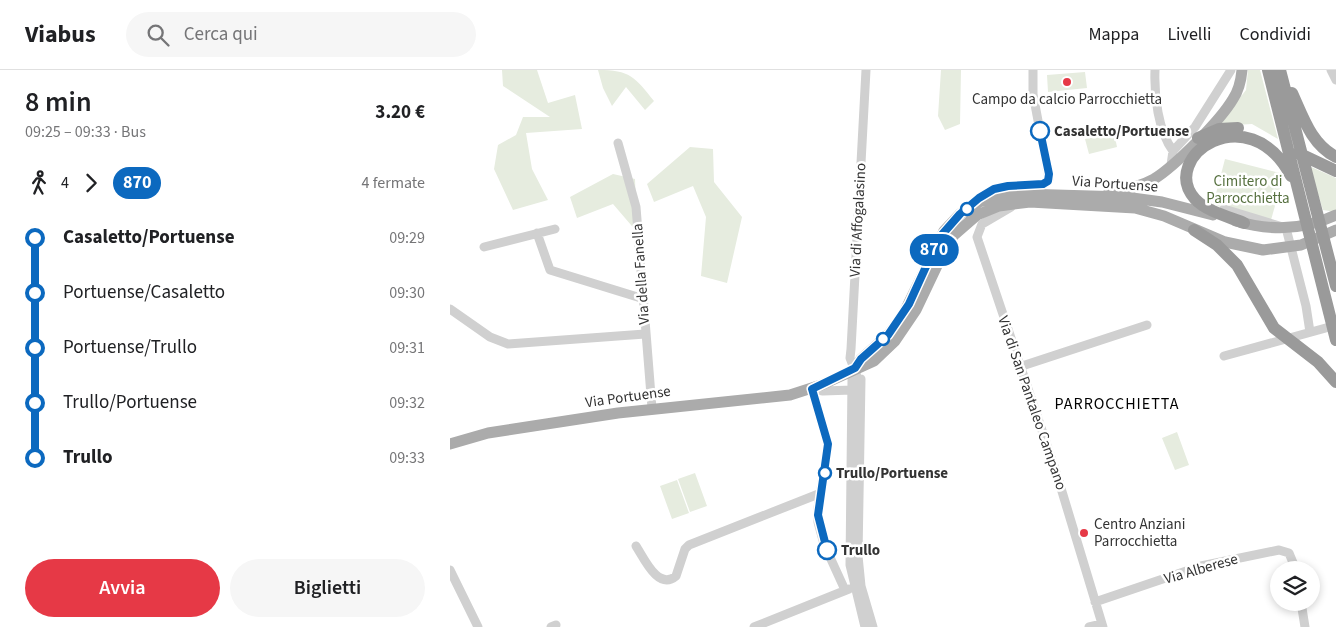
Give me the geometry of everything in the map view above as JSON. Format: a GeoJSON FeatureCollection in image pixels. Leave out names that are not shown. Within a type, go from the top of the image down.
{"type":"FeatureCollection","features":[{"type":"Feature","properties":{"kind":"highway"},"geometry":{"type":"LineString","coordinates":[[1268,70],[1336,340]]}},
{"type":"Feature","properties":{"kind":"highway"},"geometry":{"type":"LineString","coordinates":[[1282,70],[1313,138],[1324,150],[1336,157]]}},
{"type":"Feature","properties":{"kind":"highway"},"geometry":{"type":"LineString","coordinates":[[1282,70],[1336,286]]}},
{"type":"Feature","properties":{"kind":"highway"},"geometry":{"type":"LineString","coordinates":[[1198,138],[1227,128],[1240,128],[1263,136],[1336,171]]}},
{"type":"Feature","properties":{"kind":"highway"},"geometry":{"type":"LineString","coordinates":[[1244,223],[1199,202],[1191,193],[1188,181],[1192,162],[1205,145],[1224,137],[1241,136],[1263,143],[1275,152],[1299,192]]}},
{"type":"Feature","properties":{"kind":"highway"},"geometry":{"type":"LineString","coordinates":[[1194,230],[1231,258],[1250,286],[1271,324],[1323,367],[1336,382]]}},
{"type":"Feature","properties":{"kind":"main road"},"geometry":{"type":"LineString","coordinates":[[1080,196],[1134,187],[1154,178],[1171,165],[1234,99],[1240,85],[1242,70]]}},
{"type":"Feature","properties":{"kind":"main road","name":"Via Portuense"},"geometry":{"type":"LineString","coordinates":[[855,368],[861,359],[883,340],[897,323],[909,304],[939,238],[951,223],[968,208],[984,200],[1009,195],[1080,196],[1139,204],[1194,230],[1236,246],[1263,250],[1294,247],[1334,232]]}},
{"type":"Feature","properties":{"kind":"main road","name":"Via Portuense"},"geometry":{"type":"LineString","coordinates":[[450,444],[488,433],[652,408],[784,396],[812,389],[874,361],[896,342],[908,325],[944,251],[957,231],[972,218],[988,209],[1023,202],[1120,206],[1174,204],[1268,228],[1286,228],[1313,224],[1336,215]]}},
{"type":"Feature","properties":{"kind":"street","name":"Via di Affogalasino"},"geometry":{"type":"LineString","coordinates":[[855,368],[850,358],[850,349],[866,70]]}},
{"type":"Feature","properties":{"kind":"street"},"geometry":{"type":"LineString","coordinates":[[968,208],[985,194],[1000,187],[1040,184],[1048,181],[1049,174],[1032,87],[1033,70]]}},
{"type":"Feature","properties":{"kind":"street"},"geometry":{"type":"LineString","coordinates":[[1155,70],[1155,87],[1161,120],[1167,141],[1173,151]]}},
{"type":"Feature","properties":{"kind":"street"},"geometry":{"type":"LineString","coordinates":[[1171,165],[1173,151],[1195,127],[1231,70]]}},
{"type":"Feature","properties":{"kind":"street"},"geometry":{"type":"LineString","coordinates":[[1331,70],[1336,80]]}},
{"type":"Feature","properties":{"kind":"street","name":"Via della Fanella"},"geometry":{"type":"LineString","coordinates":[[618,143],[636,208],[652,408]]}},
{"type":"Feature","properties":{"kind":"street","name":"Via di San Pantaleo Campano"},"geometry":{"type":"LineString","coordinates":[[1023,202],[987,220],[980,226],[977,235],[1057,475],[1102,625]]}},
{"type":"Feature","properties":{"kind":"street"},"geometry":{"type":"LineString","coordinates":[[1215,207],[1286,228],[1306,306],[1310,332]]}},
{"type":"Feature","properties":{"kind":"street"},"geometry":{"type":"LineString","coordinates":[[484,246],[555,229]]}},
{"type":"Feature","properties":{"kind":"street"},"geometry":{"type":"LineString","coordinates":[[537,233],[550,270],[644,299]]}},
{"type":"Feature","properties":{"kind":"street"},"geometry":{"type":"LineString","coordinates":[[450,309],[490,338],[505,344],[645,334]]}},
{"type":"Feature","properties":{"kind":"street"},"geometry":{"type":"LineString","coordinates":[[1020,368],[1147,325]]}},
{"type":"Feature","properties":{"kind":"street"},"geometry":{"type":"LineString","coordinates":[[1224,356],[1333,326]]}},
{"type":"Feature","properties":{"kind":"street"},"geometry":{"type":"LineString","coordinates":[[873,627],[850,566],[860,384],[863,371],[874,361]]}},
{"type":"Feature","properties":{"kind":"street"},"geometry":{"type":"LineString","coordinates":[[855,368],[860,384]]}},
{"type":"Feature","properties":{"kind":"street"},"geometry":{"type":"LineString","coordinates":[[855,368],[852,390],[854,499],[858,587],[866,627]]}},
{"type":"Feature","properties":{"kind":"street"},"geometry":{"type":"LineString","coordinates":[[812,389],[828,444],[818,515],[819,526],[845,590]]}},
{"type":"Feature","properties":{"kind":"street","name":"Via Portuense"},"geometry":{"type":"LineString","coordinates":[[812,389],[823,391],[852,390]]}},
{"type":"Feature","properties":{"kind":"street"},"geometry":{"type":"LineString","coordinates":[[636,546],[657,576],[663,580],[670,580],[676,576],[685,549],[689,545],[821,493]]}},
{"type":"Feature","properties":{"kind":"street","name":"Via Alberese"},"geometry":{"type":"LineString","coordinates":[[1095,602],[1201,566],[1279,550],[1289,553],[1292,561]]}},
{"type":"Feature","properties":{"kind":"street"},"geometry":{"type":"LineString","coordinates":[[837,571],[850,566]]}},
{"type":"Feature","properties":{"kind":"street"},"geometry":{"type":"LineString","coordinates":[[450,570],[478,627]]}},
{"type":"Feature","properties":{"kind":"street"},"geometry":{"type":"LineString","coordinates":[[754,627],[845,590],[858,587]]}},
{"type":"Feature","properties":{"kind":"street"},"geometry":{"type":"LineString","coordinates":[[1302,611],[1305,627]]}},
{"type":"Feature","properties":{"kind":"street"},"geometry":{"type":"LineString","coordinates":[[1089,627],[1102,625]]}},
{"type":"Feature","properties":{"kind":"green space"},"geometry":{"type":"Polygon","coordinates":[[[502,70],[537,70],[548,103],[575,95],[582,129],[526,133],[532,169],[548,200],[513,210],[494,169],[498,145],[516,135],[523,117],[550,117],[503,86],[502,70]]]}},
{"type":"Feature","properties":{"kind":"green space"},"geometry":{"type":"Polygon","coordinates":[[[598,70],[618,71],[631,76],[654,101],[645,110],[626,87],[612,106],[603,88],[598,70]]]}},
{"type":"Feature","properties":{"kind":"green space"},"geometry":{"type":"Polygon","coordinates":[[[941,70],[961,70],[960,124],[945,130],[938,116],[941,70]]]}},
{"type":"Feature","properties":{"kind":"green space"},"geometry":{"type":"Polygon","coordinates":[[[1248,70],[1260,70],[1278,139],[1252,124],[1218,126],[1246,90],[1248,70]]]}},
{"type":"Feature","properties":{"kind":"green space","name":"Campo da calcio Parrocchietta"},"geometry":{"type":"Polygon","coordinates":[[[1085,72],[1087,88],[1048,92],[1047,75],[1085,72]]]}},
{"type":"Feature","properties":{"kind":"green space"},"geometry":{"type":"Polygon","coordinates":[[[1114,132],[1117,147],[1089,154],[1085,139],[1114,132]]]}},
{"type":"Feature","properties":{"kind":"green space"},"geometry":{"type":"Polygon","coordinates":[[[690,147],[713,149],[714,182],[742,217],[727,283],[701,276],[706,217],[693,186],[654,202],[647,184],[690,147]]]}},
{"type":"Feature","properties":{"kind":"green space","name":"Cimitero di Parrocchietta"},"geometry":{"type":"Polygon","coordinates":[[[1225,159],[1284,174],[1271,220],[1213,205],[1225,159]]]}},
{"type":"Feature","properties":{"kind":"green space"},"geometry":{"type":"Polygon","coordinates":[[[1309,166],[1336,178],[1336,212],[1323,210],[1309,166]]]}},
{"type":"Feature","properties":{"kind":"green space"},"geometry":{"type":"Polygon","coordinates":[[[613,174],[635,179],[637,232],[613,204],[577,218],[570,197],[613,174]]]}},
{"type":"Feature","properties":{"kind":"green space"},"geometry":{"type":"Polygon","coordinates":[[[1177,432],[1189,465],[1175,470],[1162,438],[1177,432]]]}},
{"type":"Feature","properties":{"kind":"green space"},"geometry":{"type":"Polygon","coordinates":[[[695,473],[707,506],[690,512],[678,479],[695,473]]]}},
{"type":"Feature","properties":{"kind":"green space"},"geometry":{"type":"Polygon","coordinates":[[[677,480],[689,513],[672,519],[660,486],[677,480]]]}},
{"type":"Feature","properties":{"kind":"bus line","name":"870"},"geometry":{"type":"LineString","coordinates":[[827,550],[819,526],[818,515],[828,457],[828,444],[812,389],[855,368],[861,359],[888,335],[909,304],[939,238],[960,214],[979,198],[994,189],[1008,186],[1043,184],[1048,181],[1049,174],[1040,131]]}},
{"type":"Feature","properties":{"kind":"place","name":"Campo da calcio Parrocchietta"},"geometry":{"type":"Point","coordinates":[1067,82]}},
{"type":"Feature","properties":{"kind":"place","name":"Casaletto/Portuense"},"geometry":{"type":"Point","coordinates":[1040,131]}},
{"type":"Feature","properties":{"kind":"place","name":"Trullo/Portuense"},"geometry":{"type":"Point","coordinates":[825,473]}},
{"type":"Feature","properties":{"kind":"place","name":"Centro Anziani Parrocchietta"},"geometry":{"type":"Point","coordinates":[1084,533]}},
{"type":"Feature","properties":{"kind":"place","name":"Trullo"},"geometry":{"type":"Point","coordinates":[827,550]}},
{"type":"Feature","properties":{"kind":"district","name":"PARROCCHIETTA"},"geometry":{"type":"Point","coordinates":[1117,404]}}]}
